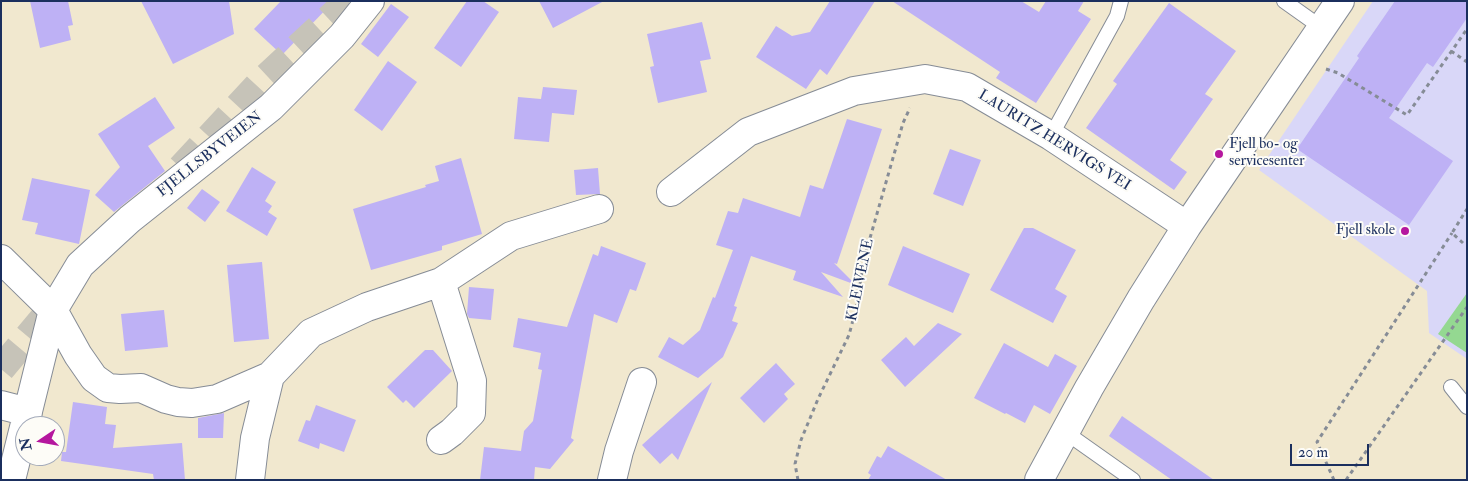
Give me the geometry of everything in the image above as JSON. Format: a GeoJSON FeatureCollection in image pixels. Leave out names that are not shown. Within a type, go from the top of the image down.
{"type":"FeatureCollection","features":[{"type":"Feature","properties":{"kind":"street","name":"FJELLSBYVEIEN"},"geometry":{"type":"LineString","coordinates":[[11,480],[52,310],[80,265],[130,219],[271,107],[342,36],[370,1]]}},
{"type":"Feature","properties":{"kind":"street"},"geometry":{"type":"LineString","coordinates":[[1039,480],[1141,298],[1187,226],[1340,1]]}},
{"type":"Feature","properties":{"kind":"street","name":"LAURITZ HERVIGS VEI"},"geometry":{"type":"LineString","coordinates":[[671,192],[748,132],[854,91],[925,79],[967,87],[1051,136],[1187,226]]}},
{"type":"Feature","properties":{"kind":"street"},"geometry":{"type":"LineString","coordinates":[[1,259],[52,310],[78,355],[94,378],[108,388],[120,390],[141,388],[166,399],[192,403],[217,399],[270,376],[311,334],[367,307],[441,282],[511,236],[599,209]]}},
{"type":"Feature","properties":{"kind":"street"},"geometry":{"type":"LineString","coordinates":[[441,282],[472,380],[471,413],[441,440]]}},
{"type":"Feature","properties":{"kind":"street"},"geometry":{"type":"LineString","coordinates":[[250,480],[255,438],[270,376]]}},
{"type":"Feature","properties":{"kind":"street"},"geometry":{"type":"LineString","coordinates":[[612,480],[619,451],[642,382]]}},
{"type":"Feature","properties":{"kind":"street"},"geometry":{"type":"LineString","coordinates":[[1,405],[28,412]]}},
{"type":"Feature","properties":{"kind":"lane"},"geometry":{"type":"LineString","coordinates":[[1051,136],[1117,16],[1121,1]]}},
{"type":"Feature","properties":{"kind":"lane"},"geometry":{"type":"LineString","coordinates":[[1284,1],[1322,28]]}},
{"type":"Feature","properties":{"kind":"lane"},"geometry":{"type":"LineString","coordinates":[[1451,387],[1467,407]]}},
{"type":"Feature","properties":{"kind":"lane"},"geometry":{"type":"LineString","coordinates":[[1065,432],[1133,480]]}},
{"type":"Feature","properties":{"kind":"path"},"geometry":{"type":"LineString","coordinates":[[1299,62],[1338,72],[1407,115],[1467,28]]}},
{"type":"Feature","properties":{"kind":"path"},"geometry":{"type":"LineString","coordinates":[[1451,51],[1467,62]]}},
{"type":"Feature","properties":{"kind":"path","name":"KLEIVENE"},"geometry":{"type":"LineString","coordinates":[[798,480],[795,464],[801,440],[818,399],[849,335],[856,309],[864,259],[903,122],[925,79]]}},
{"type":"Feature","properties":{"kind":"path"},"geometry":{"type":"LineString","coordinates":[[1334,480],[1317,442],[1467,209]]}},
{"type":"Feature","properties":{"kind":"path"},"geometry":{"type":"LineString","coordinates":[[1452,233],[1463,243]]}},
{"type":"Feature","properties":{"kind":"path"},"geometry":{"type":"LineString","coordinates":[[1346,480],[1467,307]]}},
{"type":"Feature","properties":{"kind":"shaded area","name":"Fjell skole"},"geometry":{"type":"Polygon","coordinates":[[[1373,1],[1467,1],[1467,359],[1429,333],[1427,291],[1259,170],[1373,1]]]}},
{"type":"Feature","properties":{"kind":"green space"},"geometry":{"type":"Polygon","coordinates":[[[1467,293],[1467,353],[1438,334],[1467,293]]]}},
{"type":"Feature","properties":{"kind":"building"},"geometry":{"type":"Polygon","coordinates":[[[30,1],[68,1],[73,25],[68,26],[71,40],[40,48],[30,1]]]}},
{"type":"Feature","properties":{"kind":"building"},"geometry":{"type":"Polygon","coordinates":[[[141,1],[229,1],[234,34],[173,64],[141,1]]]}},
{"type":"Feature","properties":{"kind":"building"},"geometry":{"type":"Polygon","coordinates":[[[281,1],[334,1],[282,55],[254,29],[281,1]]]}},
{"type":"Feature","properties":{"kind":"building"},"geometry":{"type":"Polygon","coordinates":[[[467,1],[483,1],[499,12],[461,67],[434,48],[467,1]]]}},
{"type":"Feature","properties":{"kind":"building"},"geometry":{"type":"Polygon","coordinates":[[[539,1],[604,1],[553,28],[539,1]]]}},
{"type":"Feature","properties":{"kind":"building"},"geometry":{"type":"Polygon","coordinates":[[[830,1],[875,1],[827,75],[820,69],[806,89],[756,57],[776,26],[792,36],[810,32],[830,1]]]}},
{"type":"Feature","properties":{"kind":"building"},"geometry":{"type":"Polygon","coordinates":[[[892,1],[1021,1],[1039,12],[1046,1],[1084,1],[1078,11],[1091,19],[1036,103],[996,78],[1000,72],[892,1]]]}},
{"type":"Feature","properties":{"kind":"building"},"geometry":{"type":"Polygon","coordinates":[[[1395,1],[1467,1],[1467,18],[1433,67],[1427,63],[1389,118],[1453,161],[1409,225],[1297,149],[1395,1]]]}},
{"type":"Feature","properties":{"kind":"building"},"geometry":{"type":"Polygon","coordinates":[[[1169,3],[1236,51],[1205,94],[1213,99],[1170,160],[1187,172],[1174,190],[1086,128],[1117,84],[1113,81],[1169,3]]]}},
{"type":"Feature","properties":{"kind":"building"},"geometry":{"type":"Polygon","coordinates":[[[391,4],[409,17],[378,57],[361,44],[391,4]]]}},
{"type":"Feature","properties":{"kind":"building"},"geometry":{"type":"Polygon","coordinates":[[[702,22],[711,59],[700,61],[707,92],[658,103],[650,67],[654,66],[647,34],[702,22]]]}},
{"type":"Feature","properties":{"kind":"building"},"geometry":{"type":"Polygon","coordinates":[[[388,61],[417,82],[382,131],[354,110],[388,61]]]}},
{"type":"Feature","properties":{"kind":"building"},"geometry":{"type":"Polygon","coordinates":[[[543,87],[577,90],[574,115],[552,113],[549,142],[514,139],[518,97],[541,99],[543,87]]]}},
{"type":"Feature","properties":{"kind":"building"},"geometry":{"type":"Polygon","coordinates":[[[155,97],[175,128],[148,146],[165,171],[114,212],[95,195],[120,167],[98,134],[155,97]]]}},
{"type":"Feature","properties":{"kind":"building"},"geometry":{"type":"Polygon","coordinates":[[[847,119],[882,129],[837,264],[834,263],[856,285],[821,272],[843,297],[793,280],[796,271],[751,256],[734,306],[737,307],[732,321],[738,323],[723,357],[698,378],[658,357],[669,337],[683,345],[700,330],[713,297],[715,298],[733,250],[716,245],[728,211],[738,213],[743,198],[800,217],[810,185],[823,189],[847,119]]]}},
{"type":"Feature","properties":{"kind":"building"},"geometry":{"type":"Polygon","coordinates":[[[950,149],[981,160],[963,206],[933,194],[950,149]]]}},
{"type":"Feature","properties":{"kind":"building"},"geometry":{"type":"Polygon","coordinates":[[[461,158],[482,234],[442,246],[442,250],[371,270],[353,209],[426,187],[425,185],[439,181],[435,166],[461,158]]]}},
{"type":"Feature","properties":{"kind":"building"},"geometry":{"type":"Polygon","coordinates":[[[252,167],[276,182],[265,201],[272,206],[268,212],[277,218],[267,236],[226,211],[252,167]]]}},
{"type":"Feature","properties":{"kind":"building"},"geometry":{"type":"Polygon","coordinates":[[[598,168],[600,194],[576,195],[574,170],[598,168]]]}},
{"type":"Feature","properties":{"kind":"building"},"geometry":{"type":"Polygon","coordinates":[[[32,178],[90,190],[79,244],[35,234],[38,223],[22,220],[32,178]]]}},
{"type":"Feature","properties":{"kind":"building"},"geometry":{"type":"Polygon","coordinates":[[[202,189],[220,202],[205,222],[187,208],[202,189]]]}},
{"type":"Feature","properties":{"kind":"building"},"geometry":{"type":"Polygon","coordinates":[[[1024,228],[1033,228],[1076,250],[1055,289],[1067,296],[1053,323],[990,290],[1024,228]]]}},
{"type":"Feature","properties":{"kind":"building"},"geometry":{"type":"Polygon","coordinates":[[[601,246],[646,263],[636,291],[630,289],[617,323],[594,314],[571,438],[574,440],[550,469],[535,467],[534,480],[480,480],[484,447],[521,451],[524,431],[533,421],[542,370],[538,369],[541,353],[513,347],[518,318],[567,327],[593,254],[598,256],[601,246]]]}},
{"type":"Feature","properties":{"kind":"building"},"geometry":{"type":"Polygon","coordinates":[[[903,246],[970,274],[953,313],[888,285],[903,246]]]}},
{"type":"Feature","properties":{"kind":"building"},"geometry":{"type":"Polygon","coordinates":[[[262,262],[269,339],[234,342],[227,265],[262,262]]]}},
{"type":"Feature","properties":{"kind":"building"},"geometry":{"type":"Polygon","coordinates":[[[469,287],[494,289],[491,320],[469,318],[467,314],[469,287]]]}},
{"type":"Feature","properties":{"kind":"building"},"geometry":{"type":"Polygon","coordinates":[[[164,310],[168,347],[125,351],[121,314],[164,310]]]}},
{"type":"Feature","properties":{"kind":"building"},"geometry":{"type":"Polygon","coordinates":[[[938,323],[962,334],[905,387],[881,360],[906,337],[914,346],[938,323]]]}},
{"type":"Feature","properties":{"kind":"building"},"geometry":{"type":"Polygon","coordinates":[[[1004,343],[1048,367],[1055,354],[1077,366],[1050,414],[1034,405],[1025,423],[974,398],[1004,343]]]}},
{"type":"Feature","properties":{"kind":"building"},"geometry":{"type":"Polygon","coordinates":[[[425,350],[433,350],[452,371],[414,408],[406,400],[403,403],[387,387],[425,350]]]}},
{"type":"Feature","properties":{"kind":"building"},"geometry":{"type":"Polygon","coordinates":[[[776,363],[795,384],[784,394],[788,399],[764,423],[740,398],[776,363]]]}},
{"type":"Feature","properties":{"kind":"building"},"geometry":{"type":"Polygon","coordinates":[[[712,382],[678,460],[672,453],[660,464],[642,445],[712,382]]]}},
{"type":"Feature","properties":{"kind":"building"},"geometry":{"type":"Polygon","coordinates":[[[73,402],[107,407],[105,424],[116,425],[113,448],[182,443],[185,480],[154,480],[153,474],[65,462],[73,402]]]}},
{"type":"Feature","properties":{"kind":"building"},"geometry":{"type":"Polygon","coordinates":[[[316,405],[356,420],[344,452],[320,443],[319,449],[298,441],[306,420],[310,421],[316,405]]]}},
{"type":"Feature","properties":{"kind":"building"},"geometry":{"type":"Polygon","coordinates":[[[224,413],[223,438],[198,438],[198,418],[224,413]]]}},
{"type":"Feature","properties":{"kind":"building"},"geometry":{"type":"Polygon","coordinates":[[[1122,416],[1214,480],[1172,480],[1109,436],[1122,416]]]}},
{"type":"Feature","properties":{"kind":"building"},"geometry":{"type":"Polygon","coordinates":[[[888,446],[947,480],[868,480],[871,475],[868,473],[877,456],[881,458],[888,446]]]}},
{"type":"Feature","properties":{"kind":"tunnel"},"geometry":{"type":"LineString","coordinates":[[181,168],[259,84],[348,1]]}},
{"type":"Feature","properties":{"kind":"tunnel"},"geometry":{"type":"LineString","coordinates":[[1,369],[58,301]]}},
{"type":"Feature","properties":{"kind":"place","name":"Fjell bo- og servicesenter"},"geometry":{"type":"Point","coordinates":[1219,154]}},
{"type":"Feature","properties":{"kind":"place","name":"Fjell skole"},"geometry":{"type":"Point","coordinates":[1405,231]}}]}
